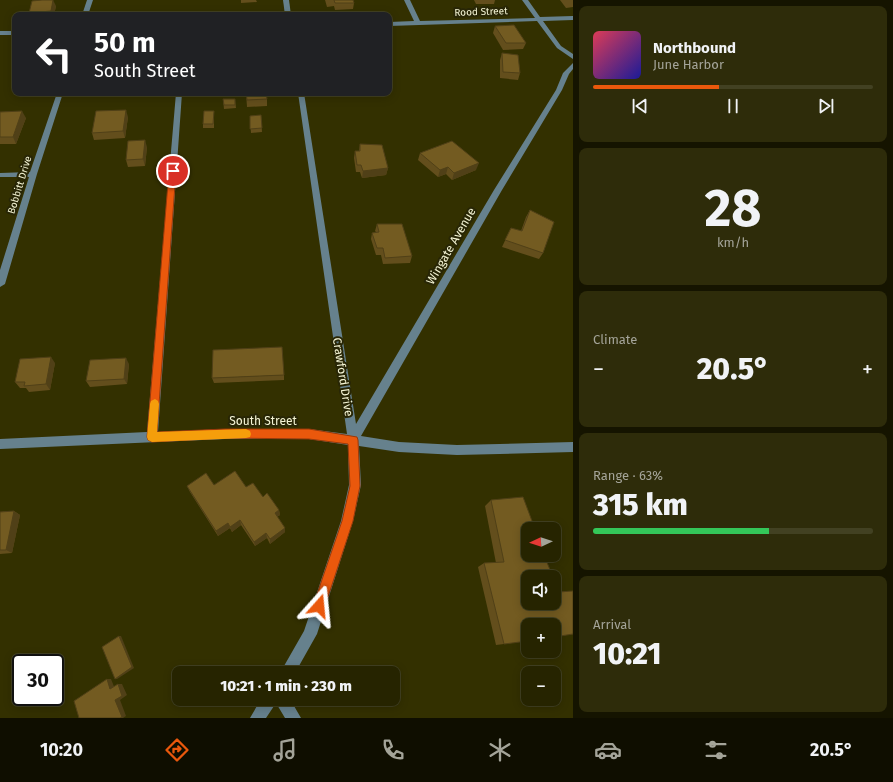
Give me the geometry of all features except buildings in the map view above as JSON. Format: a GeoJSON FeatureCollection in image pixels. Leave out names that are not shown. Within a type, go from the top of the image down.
{"type":"FeatureCollection","features":[{"type":"Feature","properties":{"kind":"street"},"geometry":{"type":"LineString","coordinates":[[86,12],[90,0]]}},
{"type":"Feature","properties":{"kind":"street"},"geometry":{"type":"LineString","coordinates":[[286,0],[288,12]]}},
{"type":"Feature","properties":{"kind":"street"},"geometry":{"type":"LineString","coordinates":[[408,0],[418,23]]}},
{"type":"Feature","properties":{"kind":"street"},"geometry":{"type":"LineString","coordinates":[[525,0],[559,47],[573,57]]}},
{"type":"Feature","properties":{"kind":"street","name":"Rood Street"},"geometry":{"type":"LineString","coordinates":[[392,24],[573,18]]}},
{"type":"Feature","properties":{"kind":"street"},"geometry":{"type":"LineString","coordinates":[[0,33],[12,33]]}},
{"type":"Feature","properties":{"kind":"street","name":"Wingate Avenue"},"geometry":{"type":"LineString","coordinates":[[353,440],[498,190],[559,90],[566,73],[573,65]]}},
{"type":"Feature","properties":{"kind":"street","name":"Bobbitt Drive"},"geometry":{"type":"LineString","coordinates":[[0,284],[33,174],[59,96]]}},
{"type":"Feature","properties":{"kind":"street"},"geometry":{"type":"LineString","coordinates":[[152,437],[179,96]]}},
{"type":"Feature","properties":{"kind":"street","name":"Crawford Drive"},"geometry":{"type":"LineString","coordinates":[[290,666],[310,634],[347,521],[355,486],[353,440],[301,96]]}},
{"type":"Feature","properties":{"kind":"street"},"geometry":{"type":"LineString","coordinates":[[0,175],[33,174]]}},
{"type":"Feature","properties":{"kind":"street","name":"South Street"},"geometry":{"type":"LineString","coordinates":[[0,444],[225,434],[309,434],[399,447],[457,450],[573,447]]}},
{"type":"Feature","properties":{"kind":"street"},"geometry":{"type":"LineString","coordinates":[[257,718],[265,706]]}},
{"type":"Feature","properties":{"kind":"street"},"geometry":{"type":"LineString","coordinates":[[286,706],[294,718]]}},
{"type":"Feature","properties":{"kind":"slow traffic"},"geometry":{"type":"LineString","coordinates":[[155,404],[152,437],[246,434]]}},
{"type":"Feature","properties":{"kind":"route"},"geometry":{"type":"LineString","coordinates":[[173,171],[152,437],[225,434],[309,434],[353,440],[355,486],[347,521],[319,606]]}}]}
